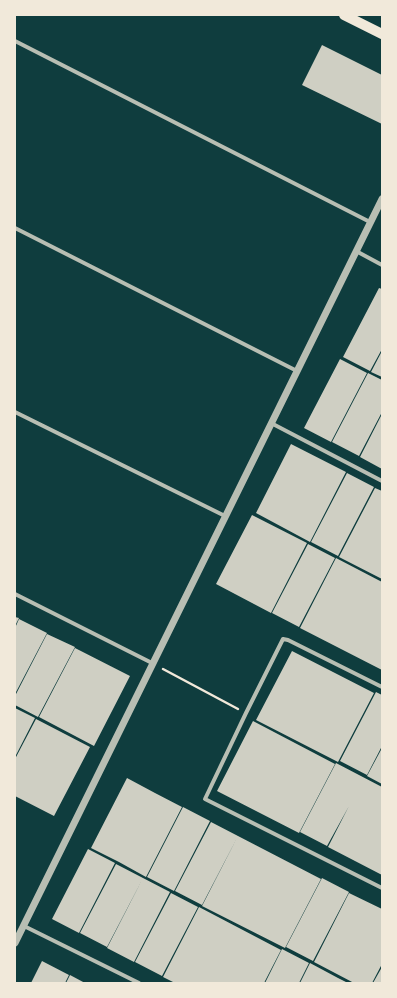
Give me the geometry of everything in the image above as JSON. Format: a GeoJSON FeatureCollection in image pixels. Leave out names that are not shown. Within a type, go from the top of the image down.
{"type":"FeatureCollection","features":[{"type":"Feature","properties":{"kind":"main road"},"geometry":{"type":"LineString","coordinates":[[344,15],[382,34]]}},
{"type":"Feature","properties":{"kind":"street"},"geometry":{"type":"LineString","coordinates":[[15,41],[370,222]]}},
{"type":"Feature","properties":{"kind":"street"},"geometry":{"type":"LineString","coordinates":[[15,943],[382,199]]}},
{"type":"Feature","properties":{"kind":"street"},"geometry":{"type":"LineString","coordinates":[[15,228],[297,371]]}},
{"type":"Feature","properties":{"kind":"street"},"geometry":{"type":"LineString","coordinates":[[356,252],[382,265]]}},
{"type":"Feature","properties":{"kind":"street"},"geometry":{"type":"LineString","coordinates":[[15,412],[225,516]]}},
{"type":"Feature","properties":{"kind":"street"},"geometry":{"type":"LineString","coordinates":[[271,423],[382,481]]}},
{"type":"Feature","properties":{"kind":"street"},"geometry":{"type":"LineString","coordinates":[[15,594],[152,663]]}},
{"type":"Feature","properties":{"kind":"street"},"geometry":{"type":"LineString","coordinates":[[382,687],[288,640],[283,640],[205,799],[382,888]]}},
{"type":"Feature","properties":{"kind":"street"},"geometry":{"type":"LineString","coordinates":[[24,926],[139,983]]}},
{"type":"Feature","properties":{"kind":"path"},"geometry":{"type":"LineString","coordinates":[[152,663],[246,713]]}},
{"type":"Feature","properties":{"kind":"building"},"geometry":{"type":"Polygon","coordinates":[[[322,45],[382,75],[382,124],[302,85],[322,45]]]}},
{"type":"Feature","properties":{"kind":"building"},"geometry":{"type":"Polygon","coordinates":[[[379,288],[382,289],[382,349],[370,371],[343,357],[379,288]]]}},
{"type":"Feature","properties":{"kind":"building"},"geometry":{"type":"Polygon","coordinates":[[[382,351],[382,377],[371,372],[382,351]]]}},
{"type":"Feature","properties":{"kind":"building"},"geometry":{"type":"Polygon","coordinates":[[[340,359],[367,373],[331,442],[304,428],[340,359]]]}},
{"type":"Feature","properties":{"kind":"building"},"geometry":{"type":"Polygon","coordinates":[[[368,373],[382,380],[382,412],[359,456],[332,442],[368,373]]]}},
{"type":"Feature","properties":{"kind":"building"},"geometry":{"type":"Polygon","coordinates":[[[382,414],[382,469],[360,457],[382,414]]]}},
{"type":"Feature","properties":{"kind":"building"},"geometry":{"type":"Polygon","coordinates":[[[291,444],[346,472],[310,542],[256,513],[291,444]]]}},
{"type":"Feature","properties":{"kind":"building"},"geometry":{"type":"Polygon","coordinates":[[[347,473],[374,487],[338,556],[311,542],[347,473]]]}},
{"type":"Feature","properties":{"kind":"building"},"geometry":{"type":"Polygon","coordinates":[[[375,488],[382,491],[382,579],[339,557],[375,488]]]}},
{"type":"Feature","properties":{"kind":"building"},"geometry":{"type":"Polygon","coordinates":[[[252,515],[307,543],[271,613],[216,584],[252,515]]]}},
{"type":"Feature","properties":{"kind":"building"},"geometry":{"type":"Polygon","coordinates":[[[308,544],[335,558],[299,627],[272,613],[308,544]]]}},
{"type":"Feature","properties":{"kind":"building"},"geometry":{"type":"Polygon","coordinates":[[[336,558],[382,582],[382,670],[300,628],[336,558]]]}},
{"type":"Feature","properties":{"kind":"building"},"geometry":{"type":"Polygon","coordinates":[[[15,617],[19,618],[15,626],[15,617]]]}},
{"type":"Feature","properties":{"kind":"building"},"geometry":{"type":"Polygon","coordinates":[[[19,619],[47,633],[15,694],[15,628],[19,619]]]}},
{"type":"Feature","properties":{"kind":"building"},"geometry":{"type":"Polygon","coordinates":[[[47,634],[75,647],[38,717],[15,705],[15,696],[47,634]]]}},
{"type":"Feature","properties":{"kind":"building"},"geometry":{"type":"Polygon","coordinates":[[[75,648],[130,676],[94,746],[39,717],[75,648]]]}},
{"type":"Feature","properties":{"kind":"building"},"geometry":{"type":"Polygon","coordinates":[[[292,651],[374,693],[338,762],[256,720],[292,651]]]}},
{"type":"Feature","properties":{"kind":"building"},"geometry":{"type":"Polygon","coordinates":[[[376,692],[382,695],[382,746],[367,775],[340,761],[376,692]]]}},
{"type":"Feature","properties":{"kind":"building"},"geometry":{"type":"Polygon","coordinates":[[[15,708],[35,718],[15,757],[15,708]]]}},
{"type":"Feature","properties":{"kind":"building"},"geometry":{"type":"Polygon","coordinates":[[[36,719],[90,747],[54,816],[15,796],[15,759],[36,719]]]}},
{"type":"Feature","properties":{"kind":"building"},"geometry":{"type":"Polygon","coordinates":[[[253,721],[335,764],[299,833],[217,791],[253,721]]]}},
{"type":"Feature","properties":{"kind":"building"},"geometry":{"type":"Polygon","coordinates":[[[382,748],[382,784],[367,776],[382,748]]]}},
{"type":"Feature","properties":{"kind":"building"},"geometry":{"type":"Polygon","coordinates":[[[336,763],[382,787],[382,875],[328,847],[349,806],[327,846],[300,832],[336,763]]]}},
{"type":"Feature","properties":{"kind":"building"},"geometry":{"type":"Polygon","coordinates":[[[127,778],[155,793],[119,862],[91,848],[127,778]]]}},
{"type":"Feature","properties":{"kind":"building"},"geometry":{"type":"Polygon","coordinates":[[[155,793],[182,807],[146,877],[119,862],[155,793]]]}},
{"type":"Feature","properties":{"kind":"building"},"geometry":{"type":"Polygon","coordinates":[[[183,807],[210,821],[174,891],[147,877],[183,807]]]}},
{"type":"Feature","properties":{"kind":"building"},"geometry":{"type":"Polygon","coordinates":[[[211,822],[238,836],[202,905],[175,891],[211,822]]]}},
{"type":"Feature","properties":{"kind":"building"},"geometry":{"type":"Polygon","coordinates":[[[238,836],[321,879],[285,948],[202,906],[238,836]]]}},
{"type":"Feature","properties":{"kind":"building"},"geometry":{"type":"Polygon","coordinates":[[[88,849],[115,863],[79,933],[52,919],[88,849]]]}},
{"type":"Feature","properties":{"kind":"building"},"geometry":{"type":"Polygon","coordinates":[[[116,864],[143,878],[107,947],[80,933],[116,864]]]}},
{"type":"Feature","properties":{"kind":"building"},"geometry":{"type":"Polygon","coordinates":[[[143,878],[170,892],[134,962],[107,948],[143,878]]]}},
{"type":"Feature","properties":{"kind":"building"},"geometry":{"type":"Polygon","coordinates":[[[322,878],[349,892],[313,961],[286,947],[322,878]]]}},
{"type":"Feature","properties":{"kind":"building"},"geometry":{"type":"Polygon","coordinates":[[[171,893],[198,907],[162,976],[135,962],[171,893]]]}},
{"type":"Feature","properties":{"kind":"building"},"geometry":{"type":"Polygon","coordinates":[[[349,893],[382,909],[382,964],[372,983],[354,983],[314,962],[349,893]]]}},
{"type":"Feature","properties":{"kind":"building"},"geometry":{"type":"Polygon","coordinates":[[[199,907],[281,950],[264,983],[175,983],[163,977],[199,907]]]}},
{"type":"Feature","properties":{"kind":"building"},"geometry":{"type":"Polygon","coordinates":[[[282,949],[309,963],[299,983],[265,983],[282,949]]]}},
{"type":"Feature","properties":{"kind":"building"},"geometry":{"type":"Polygon","coordinates":[[[42,961],[69,975],[65,983],[31,983],[42,961]]]}},
{"type":"Feature","properties":{"kind":"building"},"geometry":{"type":"Polygon","coordinates":[[[310,963],[338,978],[348,983],[300,983],[310,963]]]}},
{"type":"Feature","properties":{"kind":"building"},"geometry":{"type":"Polygon","coordinates":[[[382,967],[382,983],[373,983],[382,967]]]}},
{"type":"Feature","properties":{"kind":"building"},"geometry":{"type":"Polygon","coordinates":[[[70,975],[85,983],[66,983],[70,975]]]}}]}
